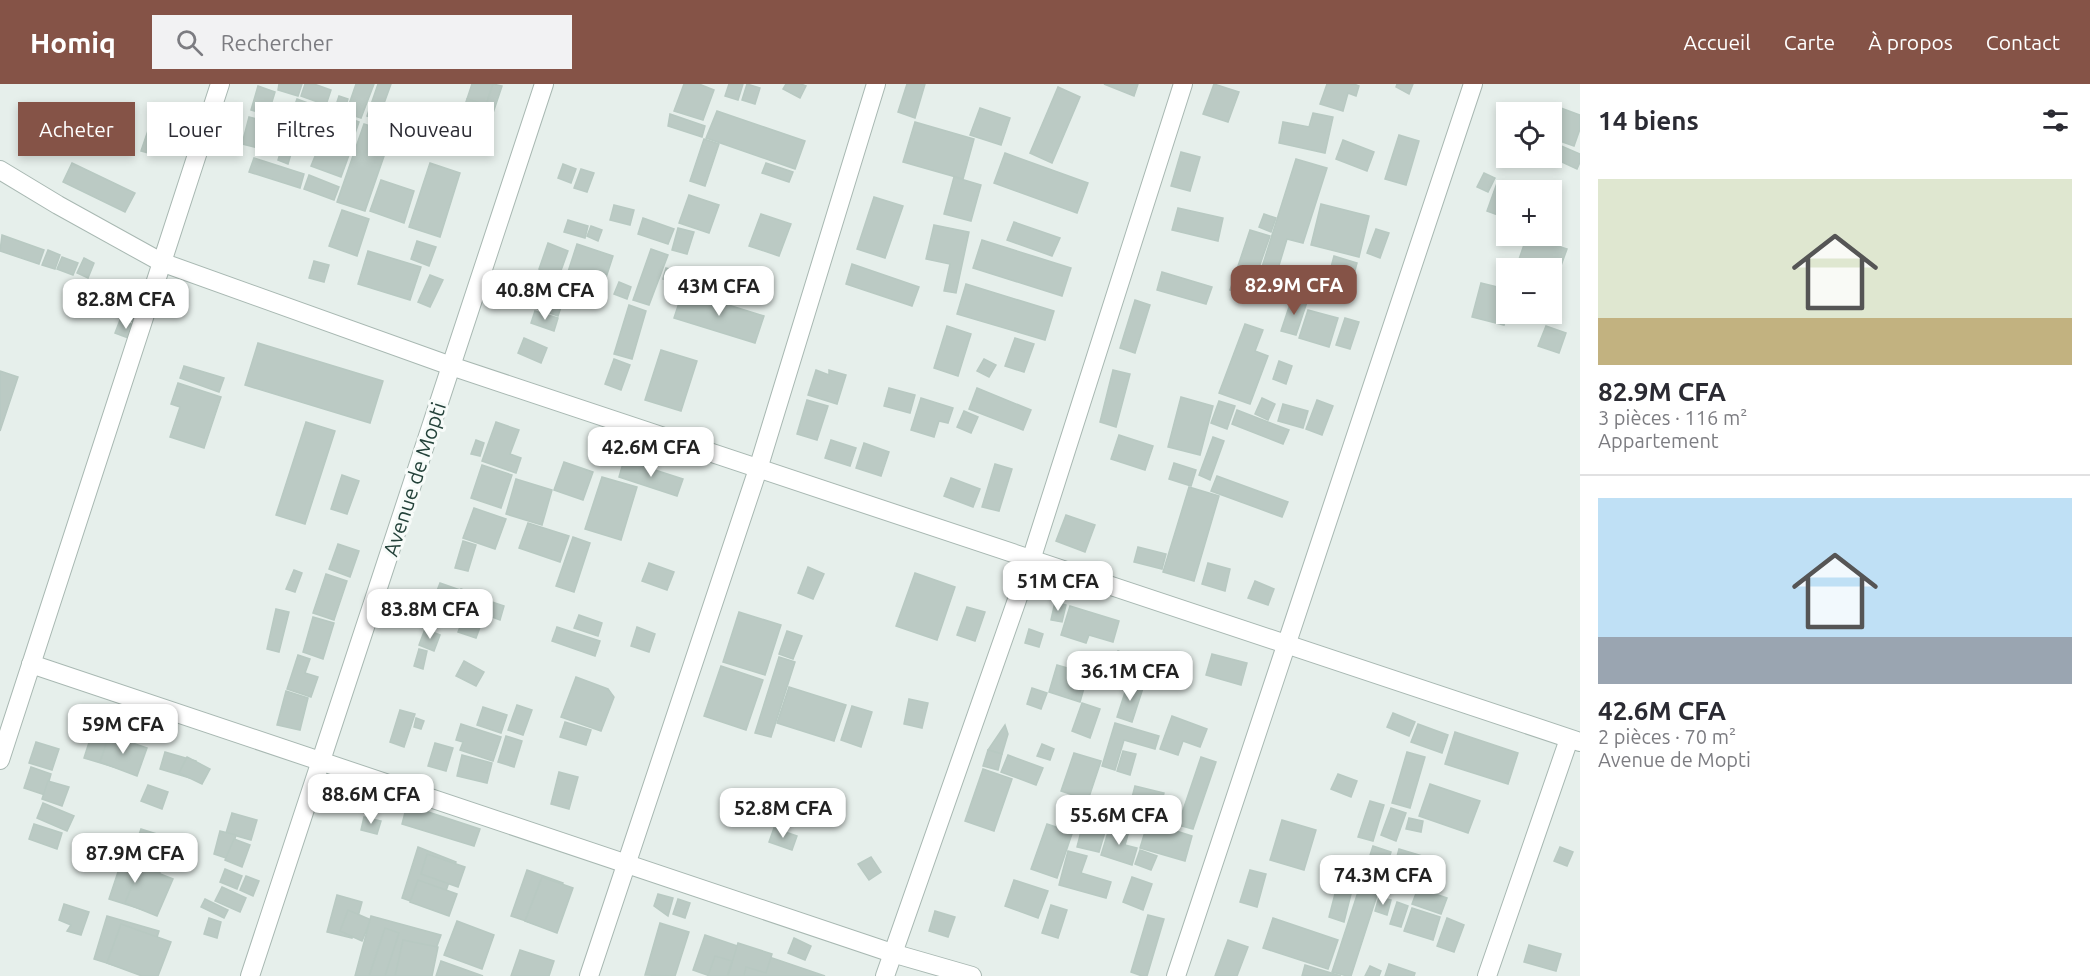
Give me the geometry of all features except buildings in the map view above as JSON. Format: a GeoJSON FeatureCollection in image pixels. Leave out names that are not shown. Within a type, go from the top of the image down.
{"type":"FeatureCollection","features":[{"type":"Feature","properties":{"kind":"street"},"geometry":{"type":"LineString","coordinates":[[0,760],[220,84]]}},
{"type":"Feature","properties":{"kind":"street","name":"Avenue de Mopti"},"geometry":{"type":"LineString","coordinates":[[250,976],[544,84]]}},
{"type":"Feature","properties":{"kind":"street"},"geometry":{"type":"LineString","coordinates":[[589,976],[758,469],[876,84]]}},
{"type":"Feature","properties":{"kind":"street"},"geometry":{"type":"LineString","coordinates":[[885,976],[1031,560],[1183,84]]}},
{"type":"Feature","properties":{"kind":"street"},"geometry":{"type":"LineString","coordinates":[[1176,976],[1473,84]]}},
{"type":"Feature","properties":{"kind":"street"},"geometry":{"type":"LineString","coordinates":[[0,170],[161,262],[451,366],[1574,741],[1487,976]]}},
{"type":"Feature","properties":{"kind":"street"},"geometry":{"type":"LineString","coordinates":[[31,664],[892,953],[972,976]]}}]}
